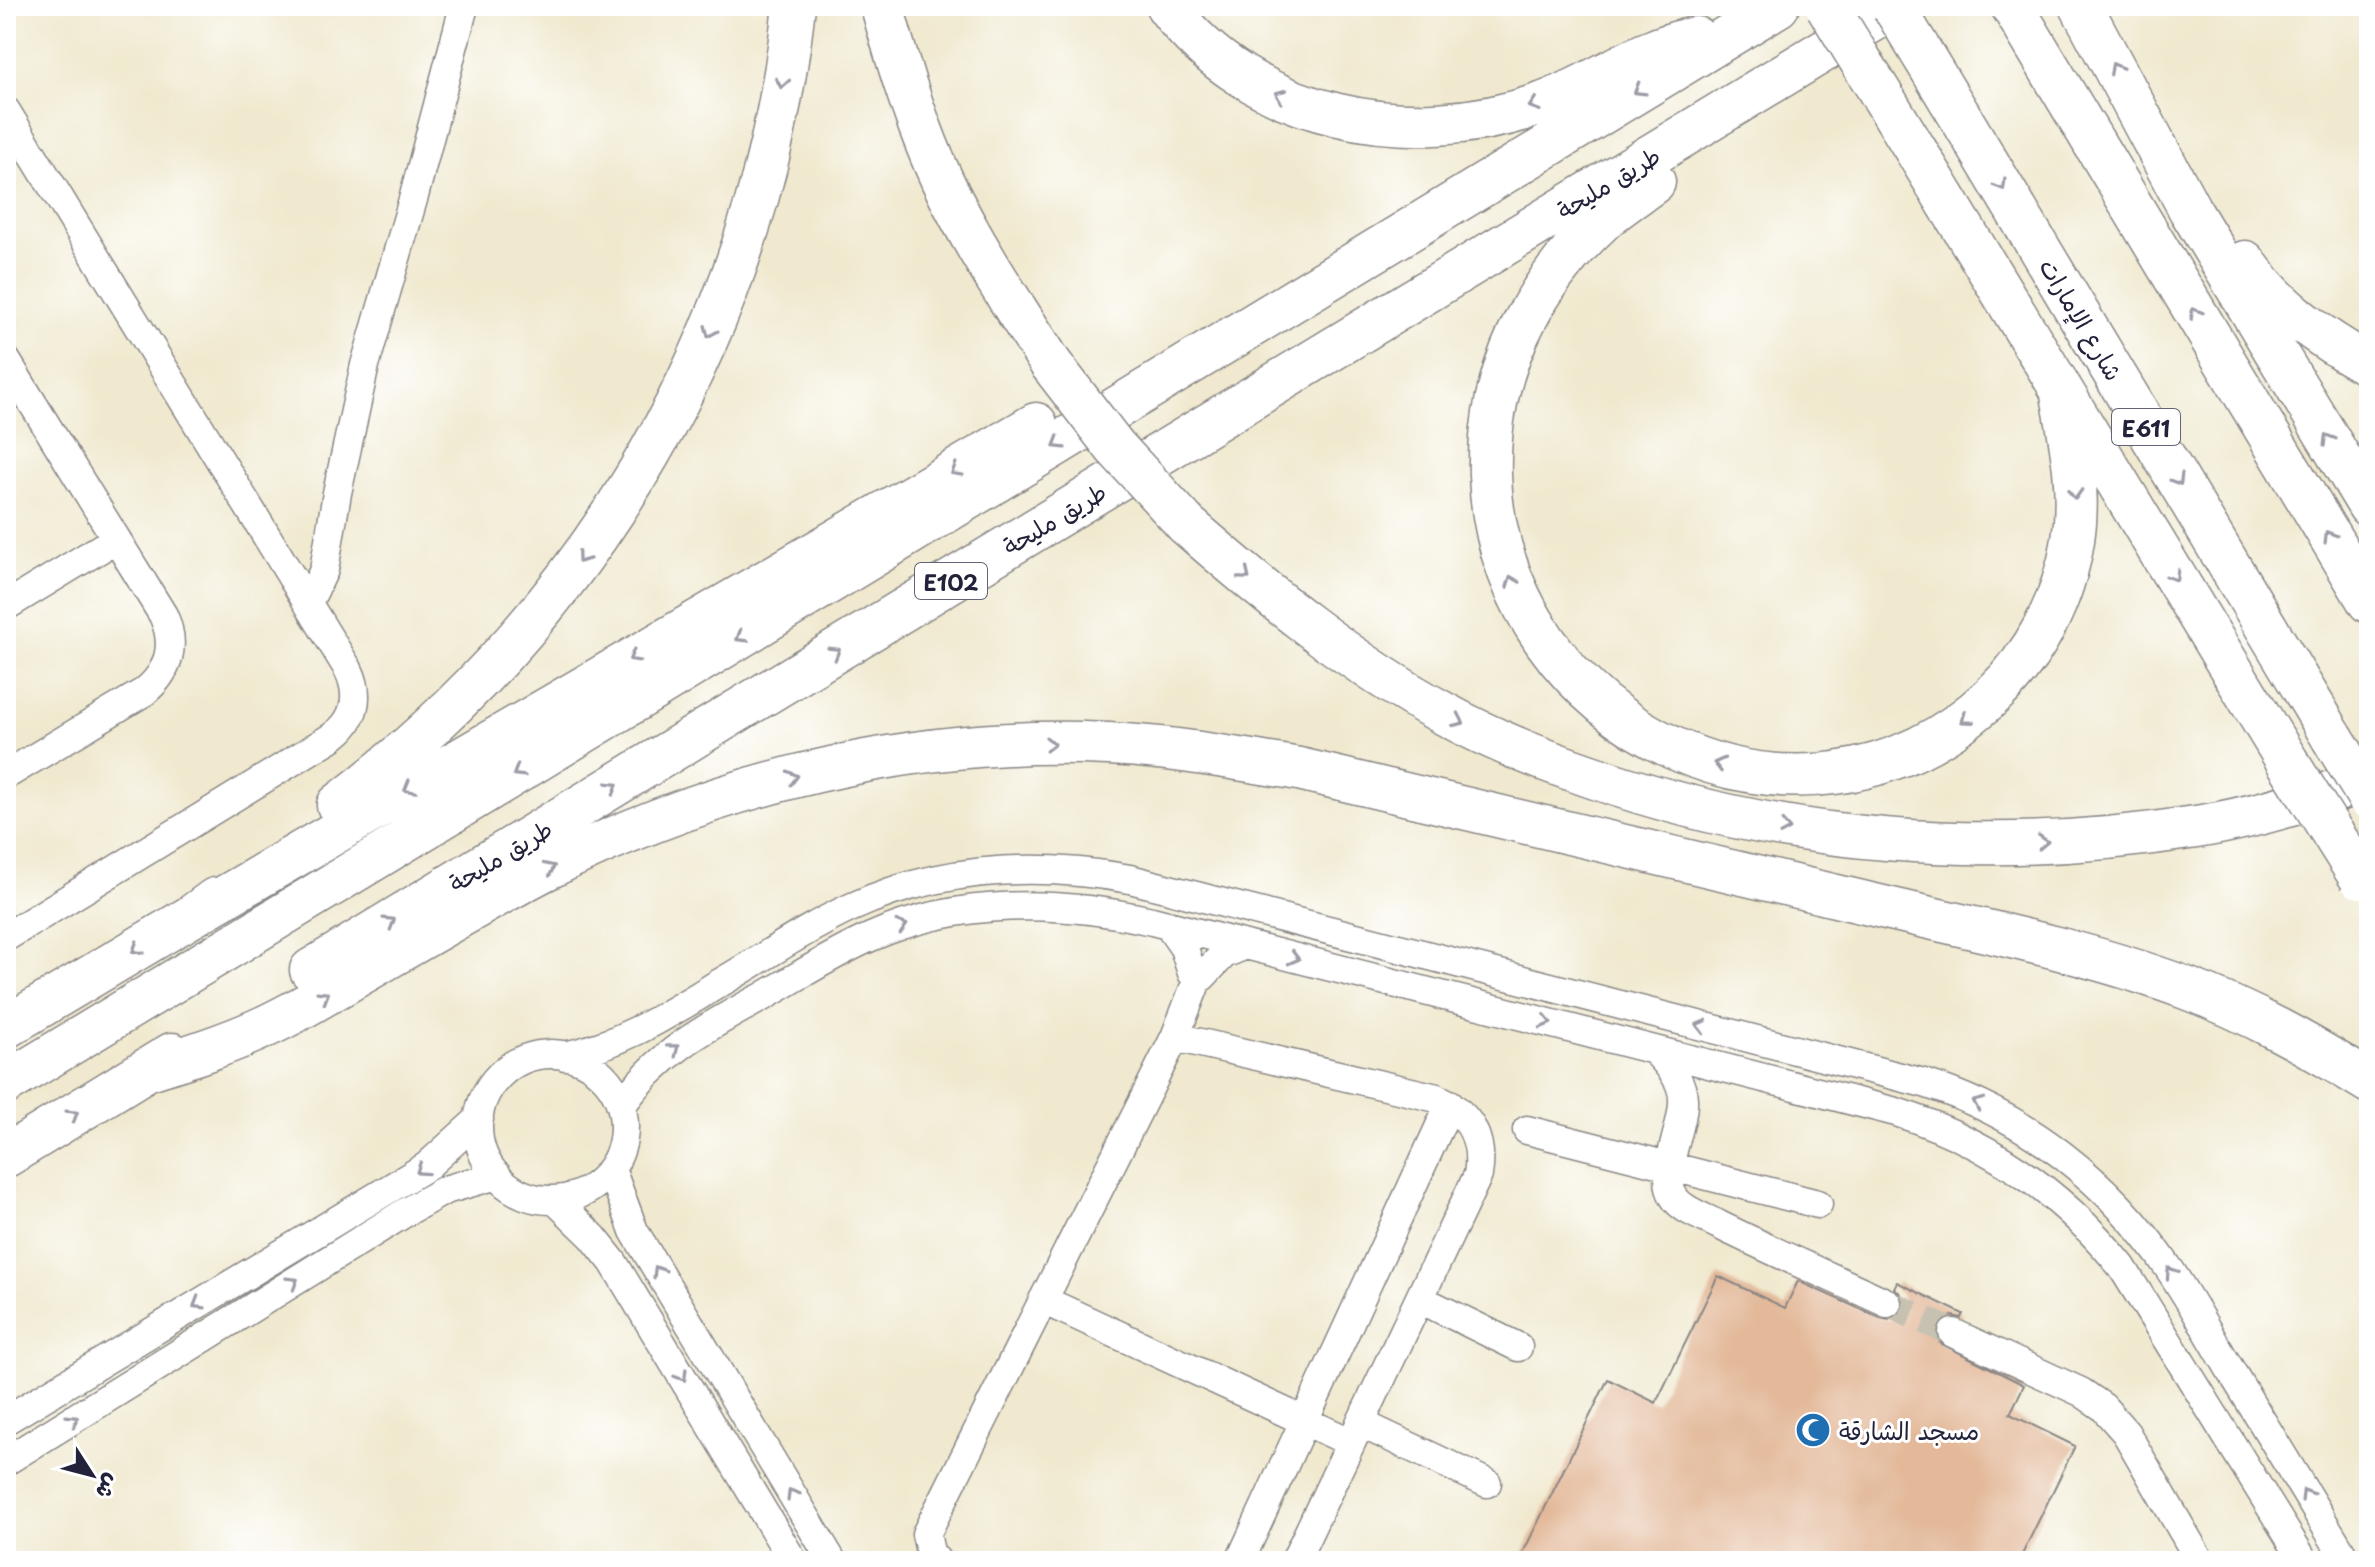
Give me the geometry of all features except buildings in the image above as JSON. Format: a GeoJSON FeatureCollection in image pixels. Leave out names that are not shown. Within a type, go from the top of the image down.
{"type":"FeatureCollection","features":[{"type":"Feature","properties":{"kind":"highway"},"geometry":{"type":"LineString","coordinates":[[192,916],[369,782],[465,698],[529,626],[615,511],[665,429],[682,394],[714,323],[746,237],[774,128],[794,6]]}},
{"type":"Feature","properties":{"kind":"highway"},"geometry":{"type":"LineString","coordinates":[[882,6],[915,113],[942,180],[1051,364],[1115,447],[1186,524],[1246,577],[1375,672],[1444,714],[1558,765],[1646,796],[1751,823],[1875,840],[1968,845],[2078,840],[2198,827],[2316,798],[2369,779]]}},
{"type":"Feature","properties":{"kind":"highway"},"geometry":{"type":"LineString","coordinates":[[1167,6],[1218,59],[1272,92],[1309,107],[1386,123],[1464,122],[1503,115],[1541,104],[1660,47],[1737,31]]}},
{"type":"Feature","properties":{"kind":"highway","name":"E102"},"geometry":{"type":"LineString","coordinates":[[6,1083],[1778,6]]}},
{"type":"Feature","properties":{"kind":"highway"},"geometry":{"type":"LineString","coordinates":[[1827,6],[2364,885]]}},
{"type":"Feature","properties":{"kind":"highway","name":"طريق مليحة"},"geometry":{"type":"LineString","coordinates":[[6,1156],[1895,6]]}},
{"type":"Feature","properties":{"kind":"highway","name":"شارع الإمارات"},"geometry":{"type":"LineString","coordinates":[[1895,6],[2369,798]]}},
{"type":"Feature","properties":{"kind":"highway"},"geometry":{"type":"LineString","coordinates":[[2012,6],[2369,602]]}},
{"type":"Feature","properties":{"kind":"highway"},"geometry":{"type":"LineString","coordinates":[[2087,17],[2217,256],[2369,506]]}},
{"type":"Feature","properties":{"kind":"highway"},"geometry":{"type":"LineString","coordinates":[[1803,63],[1729,130],[1607,217],[1574,249],[1547,284],[1524,322],[1505,364],[1494,408],[1490,452],[1491,497],[1498,541],[1512,584],[1532,624],[1558,661],[1589,694],[1625,723],[1676,750],[1745,770],[1823,774],[1864,768],[1903,755],[1940,737],[1974,714],[2004,686],[2050,618],[2065,579],[2074,539],[2076,498],[2072,448],[2061,389]]}},
{"type":"Feature","properties":{"kind":"highway"},"geometry":{"type":"LineString","coordinates":[[2140,113],[2170,150],[2247,266],[2282,305],[2323,338],[2369,365]]}},
{"type":"Feature","properties":{"kind":"highway"},"geometry":{"type":"LineString","coordinates":[[6,1027],[617,666],[1221,317],[1396,239]]}},
{"type":"Feature","properties":{"kind":"highway"},"geometry":{"type":"LineString","coordinates":[[149,1069],[254,1032],[306,1006],[541,872],[667,815],[801,774],[871,759],[985,746],[1085,744],[1171,749],[1299,769],[2122,966],[2188,988],[2251,1015],[2313,1047],[2369,1082]]}},
{"type":"Feature","properties":{"kind":"street"},"geometry":{"type":"LineString","coordinates":[[308,603],[324,570],[365,365],[464,6]]}},
{"type":"Feature","properties":{"kind":"street"},"geometry":{"type":"LineString","coordinates":[[6,111],[353,678],[354,706],[346,724],[332,737],[6,937]]}},
{"type":"Feature","properties":{"kind":"street"},"geometry":{"type":"LineString","coordinates":[[6,360],[167,625],[170,646],[165,667],[144,692],[6,775]]}},
{"type":"Feature","properties":{"kind":"street"},"geometry":{"type":"LineString","coordinates":[[6,606],[116,539]]}},
{"type":"Feature","properties":{"kind":"street"},"geometry":{"type":"LineString","coordinates":[[565,1056],[590,1065],[609,1082],[621,1106],[622,1145],[611,1169],[581,1194],[542,1200],[517,1192],[497,1175],[489,1166],[480,1143],[479,1119],[487,1093],[514,1065],[539,1055],[565,1056],[611,1044],[645,1028],[823,922],[870,899],[949,876],[1026,868],[1061,869],[1130,879],[1955,1093],[2014,1121],[2076,1166],[2128,1217],[2171,1272],[2347,1561]]}},
{"type":"Feature","properties":{"kind":"street"},"geometry":{"type":"LineString","coordinates":[[621,1106],[647,1073],[688,1038],[870,937],[899,927],[957,913],[1020,906],[1086,909],[1168,925],[1924,1121],[1978,1144],[2052,1193],[2101,1241],[2122,1267],[2301,1555],[2330,1533]]}},
{"type":"Feature","properties":{"kind":"street"},"geometry":{"type":"LineString","coordinates":[[1168,925],[1184,948],[1192,973],[1198,978]]}},
{"type":"Feature","properties":{"kind":"street"},"geometry":{"type":"LineString","coordinates":[[937,1561],[930,1552],[926,1534],[1175,1037],[1198,978],[1224,954],[1246,945]]}},
{"type":"Feature","properties":{"kind":"street"},"geometry":{"type":"LineString","coordinates":[[1618,1040],[1623,1006]]}},
{"type":"Feature","properties":{"kind":"street"},"geometry":{"type":"LineString","coordinates":[[1683,1098],[1729,1069],[1742,1036]]}},
{"type":"Feature","properties":{"kind":"street"},"geometry":{"type":"LineString","coordinates":[[1175,1037],[1437,1098],[1450,1104],[1472,1126],[1480,1149],[1478,1175],[1295,1561]]}},
{"type":"Feature","properties":{"kind":"street"},"geometry":{"type":"LineString","coordinates":[[1656,1052],[1670,1068],[1683,1098],[1669,1178],[1671,1192],[1683,1207],[1887,1303]]}},
{"type":"Feature","properties":{"kind":"street"},"geometry":{"type":"LineString","coordinates":[[1240,1561],[1450,1104]]}},
{"type":"Feature","properties":{"kind":"street"},"geometry":{"type":"LineString","coordinates":[[6,1420],[427,1166],[479,1119]]}},
{"type":"Feature","properties":{"kind":"street"},"geometry":{"type":"LineString","coordinates":[[1527,1130],[1818,1204]]}},
{"type":"Feature","properties":{"kind":"street"},"geometry":{"type":"LineString","coordinates":[[611,1169],[634,1231],[832,1561]]}},
{"type":"Feature","properties":{"kind":"street"},"geometry":{"type":"LineString","coordinates":[[6,1461],[406,1212],[445,1190],[497,1175]]}},
{"type":"Feature","properties":{"kind":"street"},"geometry":{"type":"LineString","coordinates":[[555,1200],[593,1237],[613,1262],[793,1561]]}},
{"type":"Feature","properties":{"kind":"street"},"geometry":{"type":"LineString","coordinates":[[1420,1299],[1518,1347]]}},
{"type":"Feature","properties":{"kind":"street"},"geometry":{"type":"LineString","coordinates":[[1043,1300],[1304,1421],[1355,1433],[1487,1483]]}},
{"type":"Feature","properties":{"kind":"street"},"geometry":{"type":"LineString","coordinates":[[1953,1333],[2081,1392],[2103,1407],[2126,1433],[2200,1561]]}},
{"type":"Feature","properties":{"kind":"tunnel"},"geometry":{"type":"LineString","coordinates":[[1887,1303],[1953,1333]]}},
{"type":"Feature","properties":{"kind":"place","name":"مسجد الشارقة"},"geometry":{"type":"Point","coordinates":[1813,1430]}}]}
